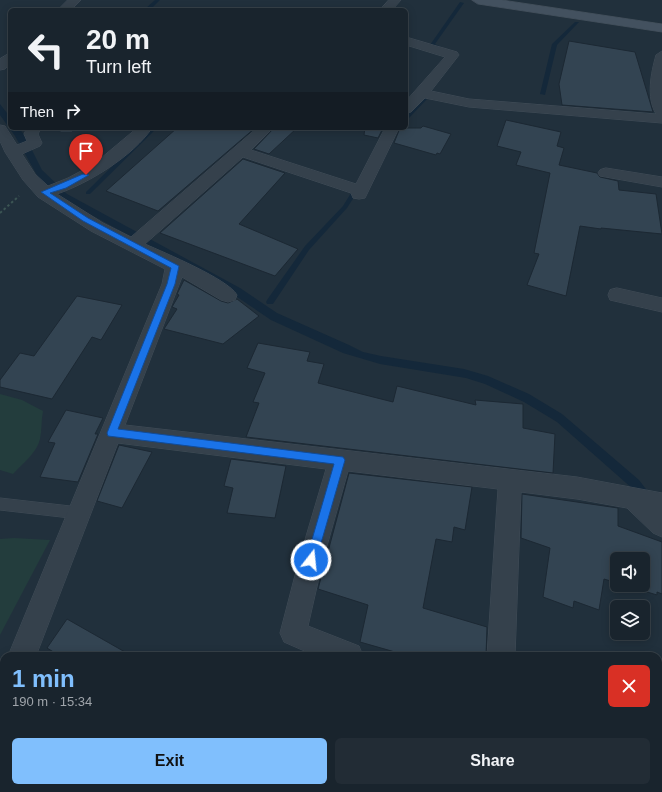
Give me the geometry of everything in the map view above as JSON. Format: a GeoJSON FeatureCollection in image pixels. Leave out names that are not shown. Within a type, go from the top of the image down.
{"type":"FeatureCollection","features":[{"type":"Feature","properties":{"kind":"street"},"geometry":{"type":"LineString","coordinates":[[66,8],[75,0]]}},
{"type":"Feature","properties":{"kind":"street"},"geometry":{"type":"LineString","coordinates":[[388,8],[395,0]]}},
{"type":"Feature","properties":{"kind":"street"},"geometry":{"type":"LineString","coordinates":[[478,0],[662,28]]}},
{"type":"Feature","properties":{"kind":"street"},"geometry":{"type":"LineString","coordinates":[[408,42],[453,55],[422,93],[408,107]]}},
{"type":"Feature","properties":{"kind":"street"},"geometry":{"type":"LineString","coordinates":[[661,105],[657,79],[662,55]]}},
{"type":"Feature","properties":{"kind":"street"},"geometry":{"type":"LineString","coordinates":[[0,66],[8,59]]}},
{"type":"Feature","properties":{"kind":"street"},"geometry":{"type":"LineString","coordinates":[[422,93],[469,103],[552,108],[662,119]]}},
{"type":"Feature","properties":{"kind":"street"},"geometry":{"type":"LineString","coordinates":[[0,129],[29,177],[44,192],[73,213],[132,245],[204,280],[228,295]]}},
{"type":"Feature","properties":{"kind":"street"},"geometry":{"type":"LineString","coordinates":[[13,152],[35,143],[31,134],[33,130]]}},
{"type":"Feature","properties":{"kind":"street"},"geometry":{"type":"LineString","coordinates":[[44,192],[63,187],[111,160],[143,130]]}},
{"type":"Feature","properties":{"kind":"street"},"geometry":{"type":"LineString","coordinates":[[132,245],[150,231],[264,130]]}},
{"type":"Feature","properties":{"kind":"street"},"geometry":{"type":"LineString","coordinates":[[240,151],[360,192],[391,130]]}},
{"type":"Feature","properties":{"kind":"street"},"geometry":{"type":"LineString","coordinates":[[606,173],[662,182]]}},
{"type":"Feature","properties":{"kind":"street"},"geometry":{"type":"LineString","coordinates":[[24,652],[171,284],[175,266]]}},
{"type":"Feature","properties":{"kind":"street"},"geometry":{"type":"LineString","coordinates":[[617,295],[662,305]]}},
{"type":"Feature","properties":{"kind":"street"},"geometry":{"type":"LineString","coordinates":[[112,433],[577,488],[662,504]]}},
{"type":"Feature","properties":{"kind":"street"},"geometry":{"type":"LineString","coordinates":[[339,652],[293,633],[311,560],[340,460]]}},
{"type":"Feature","properties":{"kind":"street"},"geometry":{"type":"LineString","coordinates":[[501,652],[510,481]]}},
{"type":"Feature","properties":{"kind":"street"},"geometry":{"type":"LineString","coordinates":[[634,499],[662,525]]}},
{"type":"Feature","properties":{"kind":"lane"},"geometry":{"type":"LineString","coordinates":[[0,504],[79,513]]}},
{"type":"Feature","properties":{"kind":"green space"},"geometry":{"type":"Polygon","coordinates":[[[0,394],[22,400],[43,411],[41,436],[36,449],[13,474],[0,470],[0,394]]]}},
{"type":"Feature","properties":{"kind":"green space"},"geometry":{"type":"Polygon","coordinates":[[[14,538],[50,540],[0,635],[0,539],[14,538]]]}},
{"type":"Feature","properties":{"kind":"water"},"geometry":{"type":"Polygon","coordinates":[[[575,22],[579,22],[557,45],[545,95],[540,94],[552,44],[575,22]]]}},
{"type":"Feature","properties":{"kind":"water"},"geometry":{"type":"Polygon","coordinates":[[[0,104],[8,114],[8,126],[0,115],[0,104]]]}},
{"type":"Feature","properties":{"kind":"water"},"geometry":{"type":"Polygon","coordinates":[[[11,130],[20,130],[42,170],[67,194],[240,288],[277,313],[363,352],[464,369],[488,376],[529,394],[562,414],[639,480],[662,510],[634,490],[557,422],[524,402],[485,384],[466,378],[380,364],[343,353],[271,320],[218,284],[55,195],[38,177],[11,130]]]}},
{"type":"Feature","properties":{"kind":"building"},"geometry":{"type":"Polygon","coordinates":[[[569,41],[635,52],[653,112],[562,105],[559,84],[569,41]]]}},
{"type":"Feature","properties":{"kind":"building"},"geometry":{"type":"Polygon","coordinates":[[[506,120],[561,132],[557,146],[564,148],[559,165],[597,173],[600,177],[618,181],[619,190],[656,194],[662,234],[580,226],[566,296],[527,285],[539,254],[534,253],[550,173],[516,165],[521,152],[497,146],[506,120]]]}},
{"type":"Feature","properties":{"kind":"building"},"geometry":{"type":"Polygon","coordinates":[[[423,126],[451,134],[440,154],[437,153],[436,155],[394,143],[399,130],[421,128],[423,126]]]}},
{"type":"Feature","properties":{"kind":"building"},"geometry":{"type":"Polygon","coordinates":[[[175,130],[253,130],[158,211],[106,191],[175,130]]]}},
{"type":"Feature","properties":{"kind":"building"},"geometry":{"type":"Polygon","coordinates":[[[272,130],[295,130],[269,154],[254,149],[272,130]]]}},
{"type":"Feature","properties":{"kind":"building"},"geometry":{"type":"Polygon","coordinates":[[[365,130],[382,130],[378,138],[364,135],[365,130]]]}},
{"type":"Feature","properties":{"kind":"building"},"geometry":{"type":"Polygon","coordinates":[[[243,159],[285,173],[239,224],[298,249],[275,276],[160,233],[243,159]]]}},
{"type":"Feature","properties":{"kind":"building"},"geometry":{"type":"Polygon","coordinates":[[[184,280],[221,301],[228,303],[237,299],[259,316],[223,344],[164,329],[177,309],[172,307],[179,295],[177,294],[184,280]]]}},
{"type":"Feature","properties":{"kind":"building"},"geometry":{"type":"Polygon","coordinates":[[[77,296],[122,305],[101,340],[92,337],[52,399],[0,387],[0,380],[20,353],[34,356],[77,296]]]}},
{"type":"Feature","properties":{"kind":"building"},"geometry":{"type":"Polygon","coordinates":[[[258,343],[310,352],[307,361],[324,364],[318,383],[393,402],[397,386],[476,405],[475,400],[523,404],[523,428],[555,434],[553,473],[246,437],[259,403],[253,402],[265,373],[247,368],[258,343]]]}},
{"type":"Feature","properties":{"kind":"building"},"geometry":{"type":"Polygon","coordinates":[[[66,410],[103,418],[95,434],[98,434],[78,482],[40,477],[55,443],[48,442],[66,410]]]}},
{"type":"Feature","properties":{"kind":"building"},"geometry":{"type":"Polygon","coordinates":[[[119,445],[152,452],[122,508],[97,501],[119,445]]]}},
{"type":"Feature","properties":{"kind":"building"},"geometry":{"type":"Polygon","coordinates":[[[231,459],[286,466],[275,518],[227,513],[233,488],[224,486],[231,459]]]}},
{"type":"Feature","properties":{"kind":"building"},"geometry":{"type":"Polygon","coordinates":[[[349,473],[472,487],[465,530],[454,527],[452,542],[436,539],[423,608],[487,627],[486,652],[395,652],[360,642],[368,605],[318,589],[349,473]]]}},
{"type":"Feature","properties":{"kind":"building"},"geometry":{"type":"Polygon","coordinates":[[[522,494],[618,508],[618,526],[662,542],[662,594],[657,592],[657,595],[647,592],[650,592],[650,552],[610,552],[610,581],[604,579],[599,610],[574,601],[573,608],[543,597],[550,548],[521,538],[522,494]]]}},
{"type":"Feature","properties":{"kind":"building"},"geometry":{"type":"Polygon","coordinates":[[[67,619],[125,652],[54,652],[47,648],[67,619]]]}},
{"type":"Feature","properties":{"kind":"waterway"},"geometry":{"type":"LineString","coordinates":[[149,8],[158,0]]}},
{"type":"Feature","properties":{"kind":"waterway"},"geometry":{"type":"LineString","coordinates":[[441,48],[432,45],[462,3]]}},
{"type":"Feature","properties":{"kind":"waterway"},"geometry":{"type":"LineString","coordinates":[[408,116],[426,97]]}},
{"type":"Feature","properties":{"kind":"waterway"},"geometry":{"type":"LineString","coordinates":[[88,193],[152,130]]}},
{"type":"Feature","properties":{"kind":"waterway"},"geometry":{"type":"LineString","coordinates":[[270,302],[307,248],[345,207],[353,194]]}},
{"type":"Feature","properties":{"kind":"route"},"geometry":{"type":"LineString","coordinates":[[86,175],[63,187],[44,192],[46,195],[85,220],[175,266],[171,284],[112,433],[224,445],[340,460],[311,560]]}}]}
